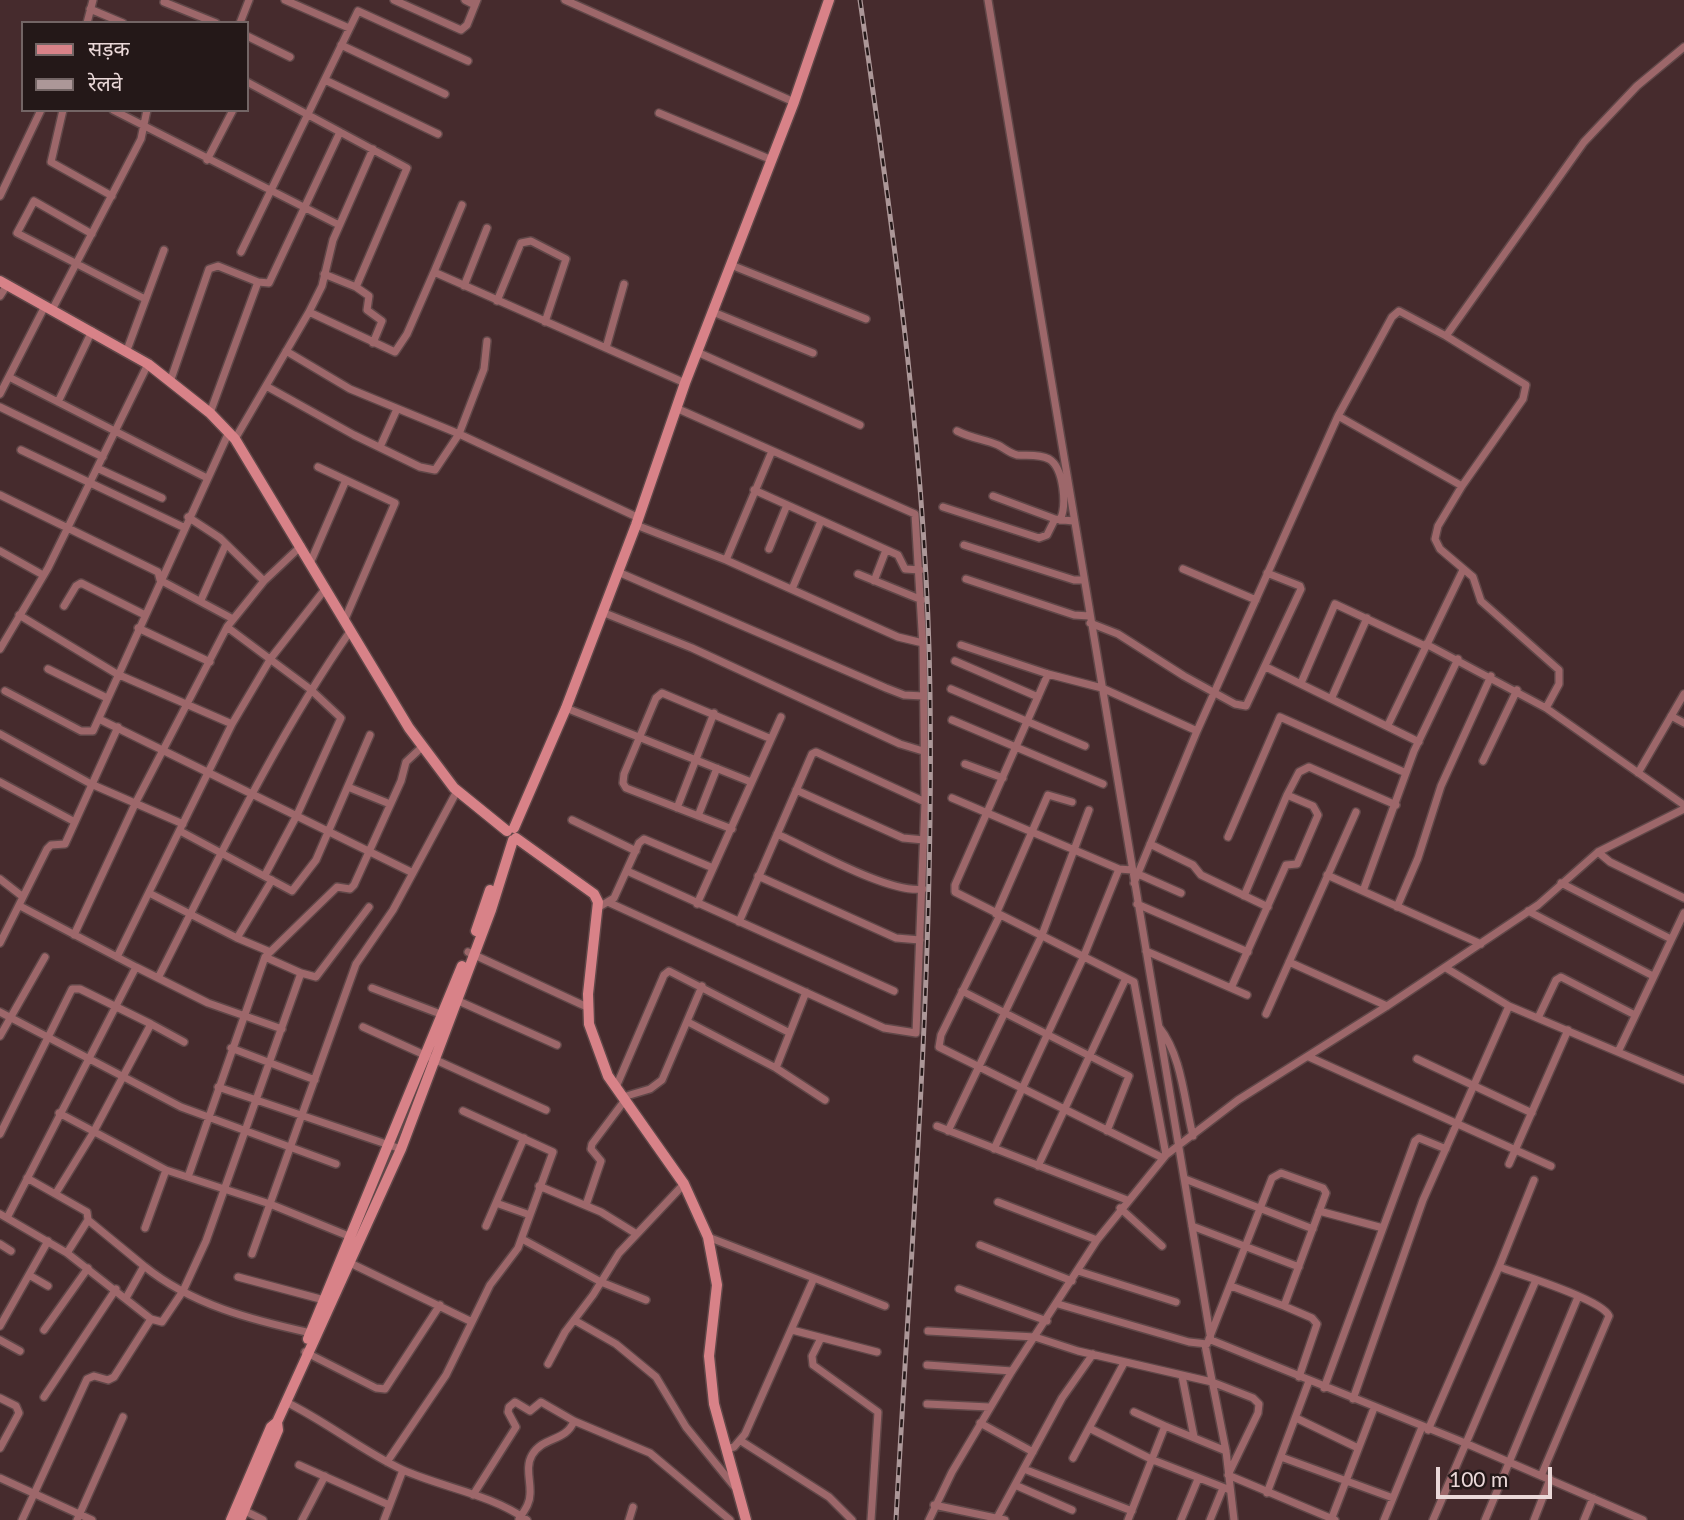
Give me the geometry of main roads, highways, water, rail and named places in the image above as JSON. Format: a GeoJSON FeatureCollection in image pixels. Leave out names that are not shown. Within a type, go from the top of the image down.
{"type":"FeatureCollection","features":[{"type":"Feature","properties":{"kind":"railway"},"geometry":{"type":"LineString","coordinates":[[860,0],[896,259],[915,432],[930,693],[925,1003],[896,1520]]}}]}
